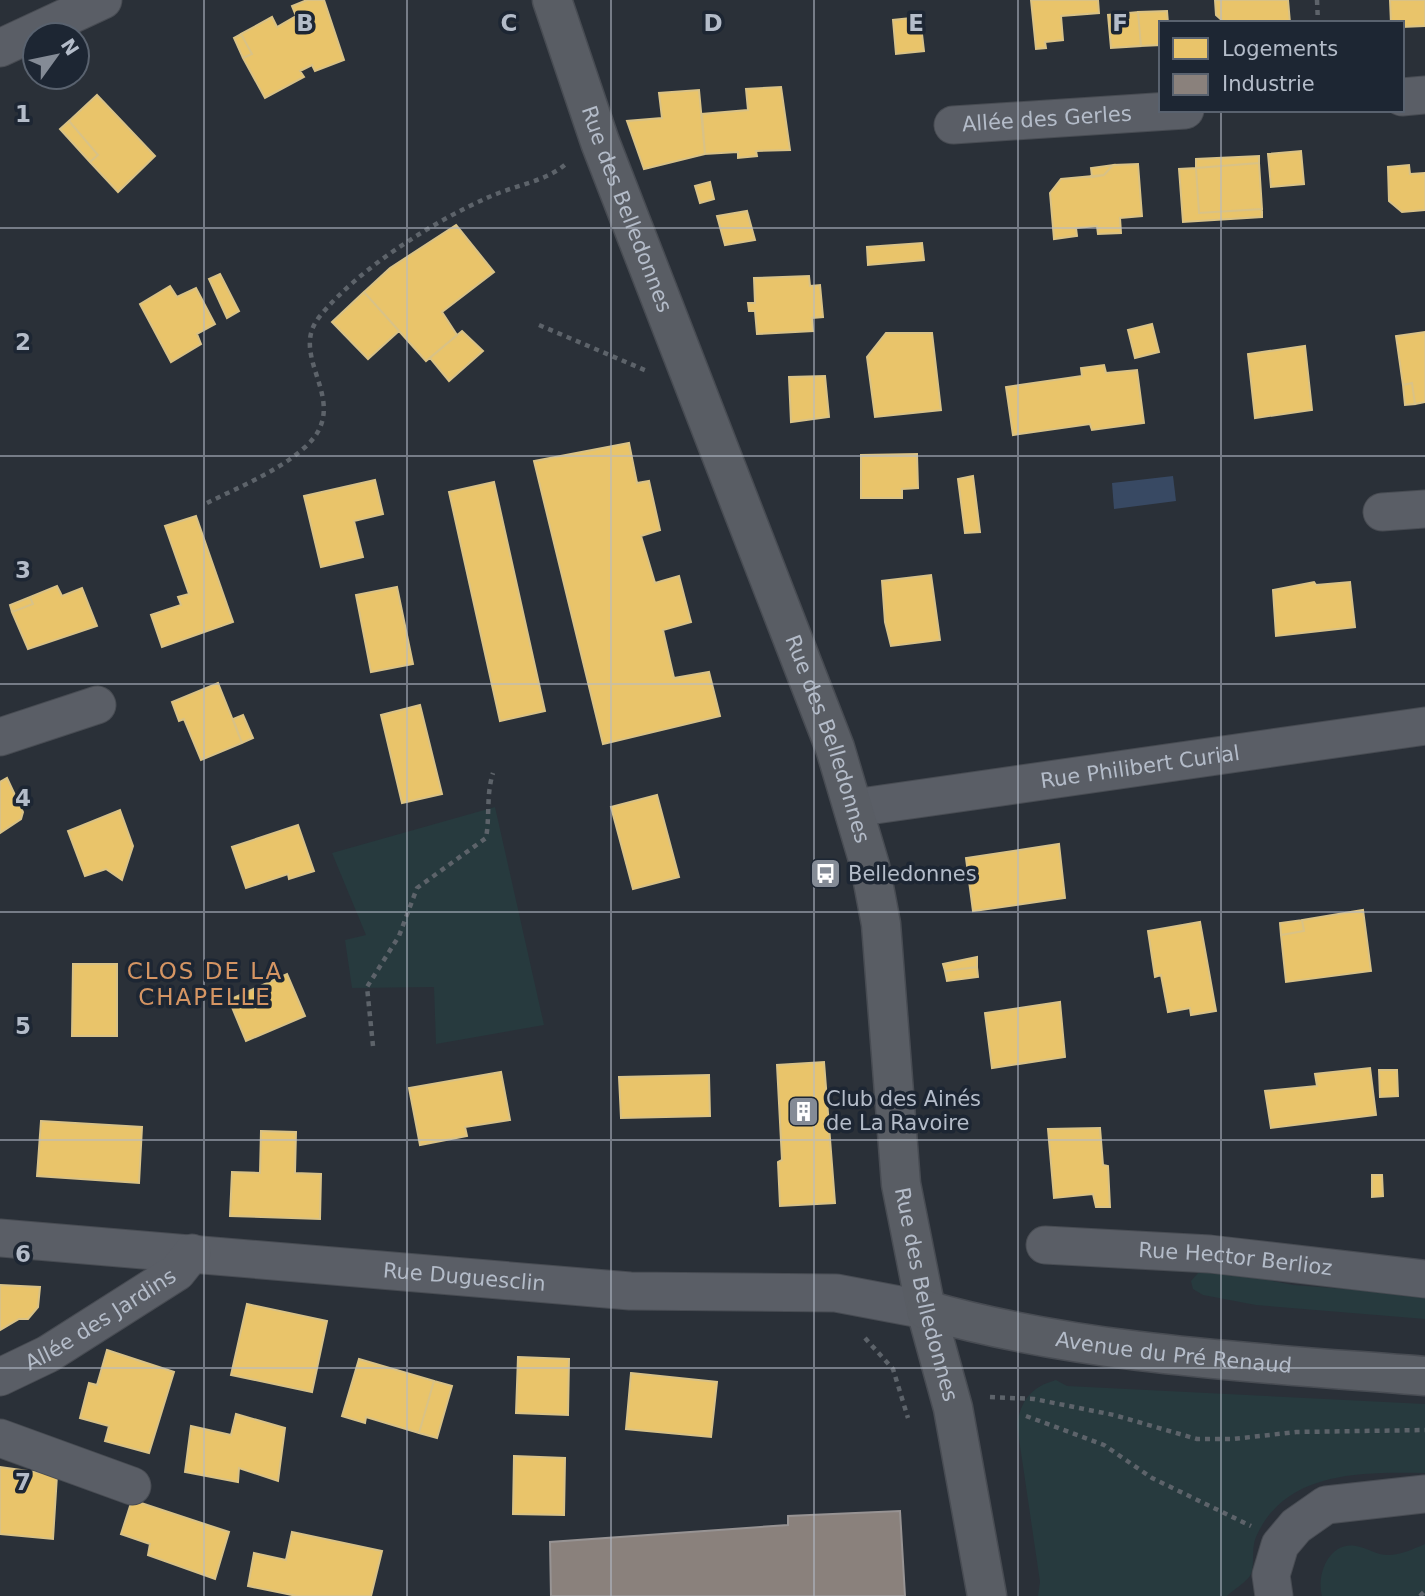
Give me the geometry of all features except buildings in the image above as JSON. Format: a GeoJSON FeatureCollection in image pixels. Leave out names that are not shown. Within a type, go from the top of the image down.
{"type":"FeatureCollection","features":[{"type":"Feature","properties":{"kind":"main road","name":"Rue des Belledonnes"},"geometry":{"type":"LineString","coordinates":[[552,0],[600,142],[789,626],[853,808],[870,866],[881,924],[901,1184],[926,1310],[950,1396],[987,1596]]}},
{"type":"Feature","properties":{"kind":"main road","name":"Avenue du Pré Renaud"},"geometry":{"type":"LineString","coordinates":[[926,1310],[1003,1329],[1195,1358],[1425,1376]]}},
{"type":"Feature","properties":{"kind":"street"},"geometry":{"type":"LineString","coordinates":[[0,48],[103,0]]}},
{"type":"Feature","properties":{"kind":"street"},"geometry":{"type":"LineString","coordinates":[[1404,97],[1425,95]]}},
{"type":"Feature","properties":{"kind":"street","name":"Allée des Gerles"},"geometry":{"type":"LineString","coordinates":[[953,125],[1159,112]]}},
{"type":"Feature","properties":{"kind":"street"},"geometry":{"type":"LineString","coordinates":[[1382,512],[1425,509]]}},
{"type":"Feature","properties":{"kind":"street"},"geometry":{"type":"LineString","coordinates":[[0,737],[97,705]]}},
{"type":"Feature","properties":{"kind":"street","name":"Rue Philibert Curial"},"geometry":{"type":"LineString","coordinates":[[853,808],[1425,726]]}},
{"type":"Feature","properties":{"kind":"street","name":"Rue Duguesclin"},"geometry":{"type":"LineString","coordinates":[[0,1238],[630,1291],[836,1293],[926,1310]]}},
{"type":"Feature","properties":{"kind":"street","name":"Rue Hector Berlioz"},"geometry":{"type":"LineString","coordinates":[[1045,1245],[1210,1254],[1425,1279]]}},
{"type":"Feature","properties":{"kind":"street","name":"Allée des Jardins"},"geometry":{"type":"LineString","coordinates":[[0,1377],[48,1354],[177,1272],[192,1253]]}},
{"type":"Feature","properties":{"kind":"street"},"geometry":{"type":"LineString","coordinates":[[0,1438],[132,1486]]}},
{"type":"Feature","properties":{"kind":"street"},"geometry":{"type":"LineString","coordinates":[[1274,1596],[1272,1575],[1282,1542],[1296,1526],[1326,1505],[1425,1494]]}},
{"type":"Feature","properties":{"kind":"path"},"geometry":{"type":"LineString","coordinates":[[1317,0],[1318,21]]}},
{"type":"Feature","properties":{"kind":"path"},"geometry":{"type":"LineString","coordinates":[[207,503],[270,470],[304,448],[317,433],[326,416],[320,384],[309,350],[309,337],[321,314],[380,263],[432,225],[493,195],[556,172],[588,146],[600,142]]}},
{"type":"Feature","properties":{"kind":"path"},"geometry":{"type":"LineString","coordinates":[[538,325],[652,373]]}},
{"type":"Feature","properties":{"kind":"path"},"geometry":{"type":"LineString","coordinates":[[373,1045],[367,987],[399,936],[416,888],[486,838],[489,823],[486,794],[493,773]]}},
{"type":"Feature","properties":{"kind":"path"},"geometry":{"type":"LineString","coordinates":[[861,1334],[893,1369],[908,1418]]}},
{"type":"Feature","properties":{"kind":"path"},"geometry":{"type":"LineString","coordinates":[[906,1407],[950,1396],[1034,1399],[1114,1415],[1198,1439],[1233,1439],[1296,1432],[1425,1430]]}},
{"type":"Feature","properties":{"kind":"path"},"geometry":{"type":"LineString","coordinates":[[1026,1416],[1104,1445],[1152,1478],[1282,1542]]}},
{"type":"Feature","properties":{"kind":"path"},"geometry":{"type":"LineString","coordinates":[[1420,1596],[1425,1591]]}},
{"type":"Feature","properties":{"kind":"green space"},"geometry":{"type":"Polygon","coordinates":[[[495,807],[544,1025],[436,1044],[434,987],[352,988],[345,940],[366,935],[332,853],[495,807]]]}},
{"type":"Feature","properties":{"kind":"green space"},"geometry":{"type":"Polygon","coordinates":[[[1213,1269],[1293,1285],[1425,1295],[1425,1319],[1256,1305],[1203,1295],[1193,1289],[1191,1281],[1198,1273],[1213,1269]]]}},
{"type":"Feature","properties":{"kind":"green space"},"geometry":{"type":"Polygon","coordinates":[[[1056,1380],[1067,1386],[1425,1404],[1425,1473],[1352,1475],[1306,1487],[1286,1499],[1269,1515],[1256,1537],[1251,1574],[1227,1596],[1038,1596],[1040,1582],[1017,1425],[1021,1408],[1029,1396],[1040,1386],[1056,1380]]]}},
{"type":"Feature","properties":{"kind":"green space"},"geometry":{"type":"Polygon","coordinates":[[[1425,1544],[1425,1596],[1322,1596],[1323,1570],[1338,1549],[1356,1546],[1388,1555],[1425,1544]]]}},
{"type":"Feature","properties":{"kind":"water"},"geometry":{"type":"Polygon","coordinates":[[[1173,476],[1176,501],[1114,509],[1112,483],[1173,476]]]}},
{"type":"Feature","properties":{"kind":"place","name":"Belledonnes"},"geometry":{"type":"Point","coordinates":[825,874]}},
{"type":"Feature","properties":{"kind":"place","name":"Club des Ainés de La Ravoire"},"geometry":{"type":"Point","coordinates":[803,1111]}},
{"type":"Feature","properties":{"kind":"district","name":"CLOS DE LA CHAPELLE"},"geometry":{"type":"Point","coordinates":[205,984]}}]}
